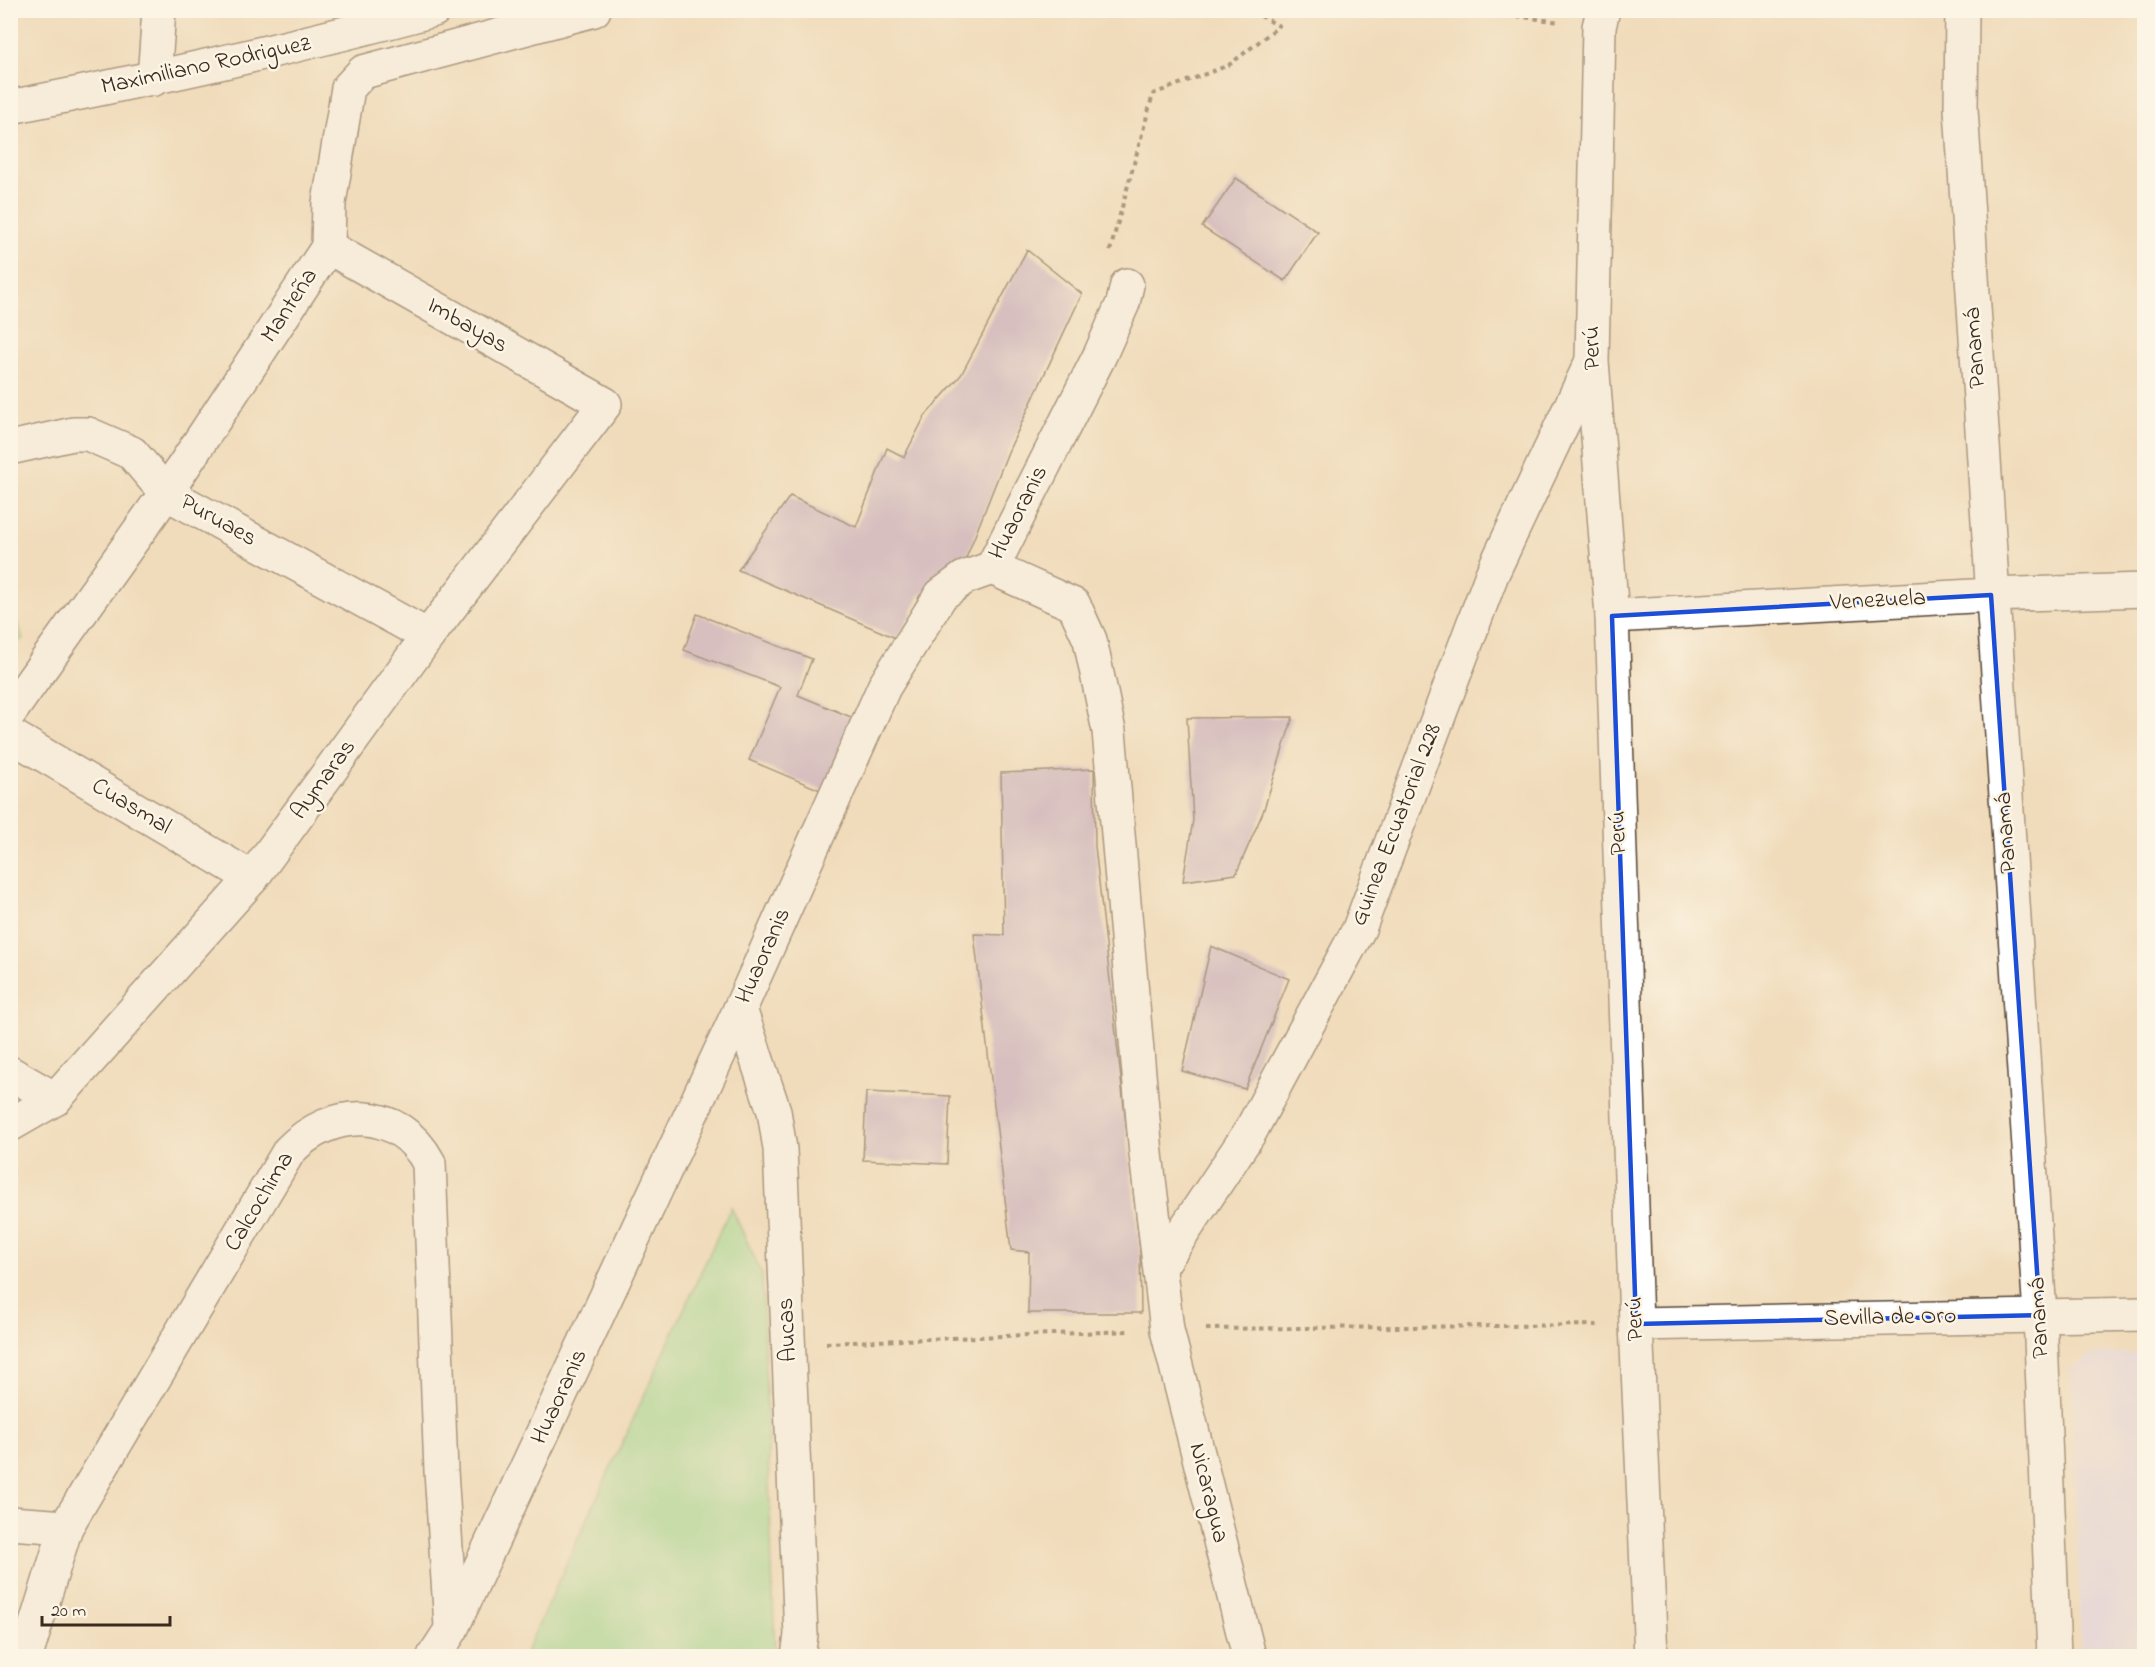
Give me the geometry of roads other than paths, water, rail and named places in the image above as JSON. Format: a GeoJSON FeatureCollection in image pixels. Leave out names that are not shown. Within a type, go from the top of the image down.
{"type":"FeatureCollection","features":[{"type":"Feature","properties":{"kind":"street"},"geometry":{"type":"LineString","coordinates":[[154,79],[159,10]]}},
{"type":"Feature","properties":{"kind":"street","name":"Maximiliano Rodriguez"},"geometry":{"type":"LineString","coordinates":[[10,107],[154,79],[305,45],[434,10]]}},
{"type":"Feature","properties":{"kind":"street","name":"Manteña"},"geometry":{"type":"LineString","coordinates":[[10,712],[166,493],[328,247],[329,203],[348,88],[363,72],[594,10]]}},
{"type":"Feature","properties":{"kind":"street","name":"Panamá"},"geometry":{"type":"LineString","coordinates":[[1962,10],[1961,109],[1991,595],[2040,1315],[2054,1656]]}},
{"type":"Feature","properties":{"kind":"street","name":"Perú"},"geometry":{"type":"LineString","coordinates":[[1601,19],[1592,361],[1612,616],[1636,1324],[1651,1656]]}},
{"type":"Feature","properties":{"kind":"street","name":"Imbayas"},"geometry":{"type":"LineString","coordinates":[[328,247],[605,404]]}},
{"type":"Feature","properties":{"kind":"street","name":"Huaoranis"},"geometry":{"type":"LineString","coordinates":[[446,1648],[741,1008],[884,687],[941,595],[964,578],[992,568],[1100,355],[1123,303],[1127,285]]}},
{"type":"Feature","properties":{"kind":"street","name":"Guinea Ecuatorial 228"},"geometry":{"type":"LineString","coordinates":[[1160,1267],[1250,1132],[1359,928],[1491,574],[1592,361]]}},
{"type":"Feature","properties":{"kind":"street","name":"Aymaras"},"geometry":{"type":"LineString","coordinates":[[10,1125],[55,1099],[252,878],[428,636],[605,404]]}},
{"type":"Feature","properties":{"kind":"street","name":"Puruaes"},"geometry":{"type":"LineString","coordinates":[[10,448],[73,434],[88,434],[132,453],[166,493],[428,636]]}},
{"type":"Feature","properties":{"kind":"street","name":"Nicaragua"},"geometry":{"type":"LineString","coordinates":[[992,568],[1074,604],[1090,640],[1108,731],[1146,1154],[1167,1330],[1249,1656]]}},
{"type":"Feature","properties":{"kind":"street","name":"Venezuela"},"geometry":{"type":"LineString","coordinates":[[1612,616],[1991,595],[2145,590]]}},
{"type":"Feature","properties":{"kind":"street","name":"Cuasmal"},"geometry":{"type":"LineString","coordinates":[[10,735],[252,878]]}},
{"type":"Feature","properties":{"kind":"street","name":"Aucas"},"geometry":{"type":"LineString","coordinates":[[741,1008],[774,1111],[780,1149],[801,1635],[798,1656]]}},
{"type":"Feature","properties":{"kind":"street"},"geometry":{"type":"LineString","coordinates":[[10,1072],[55,1099]]}},
{"type":"Feature","properties":{"kind":"street","name":"Calcochima"},"geometry":{"type":"LineString","coordinates":[[26,1656],[66,1527],[289,1151],[303,1137],[320,1126],[339,1120],[360,1118],[380,1121],[401,1130],[419,1145],[429,1163],[446,1648]]}},
{"type":"Feature","properties":{"kind":"street","name":"Sevilla de Oro"},"geometry":{"type":"LineString","coordinates":[[1636,1324],[2145,1314]]}},
{"type":"Feature","properties":{"kind":"street"},"geometry":{"type":"LineString","coordinates":[[10,1523],[66,1527]]}}]}
